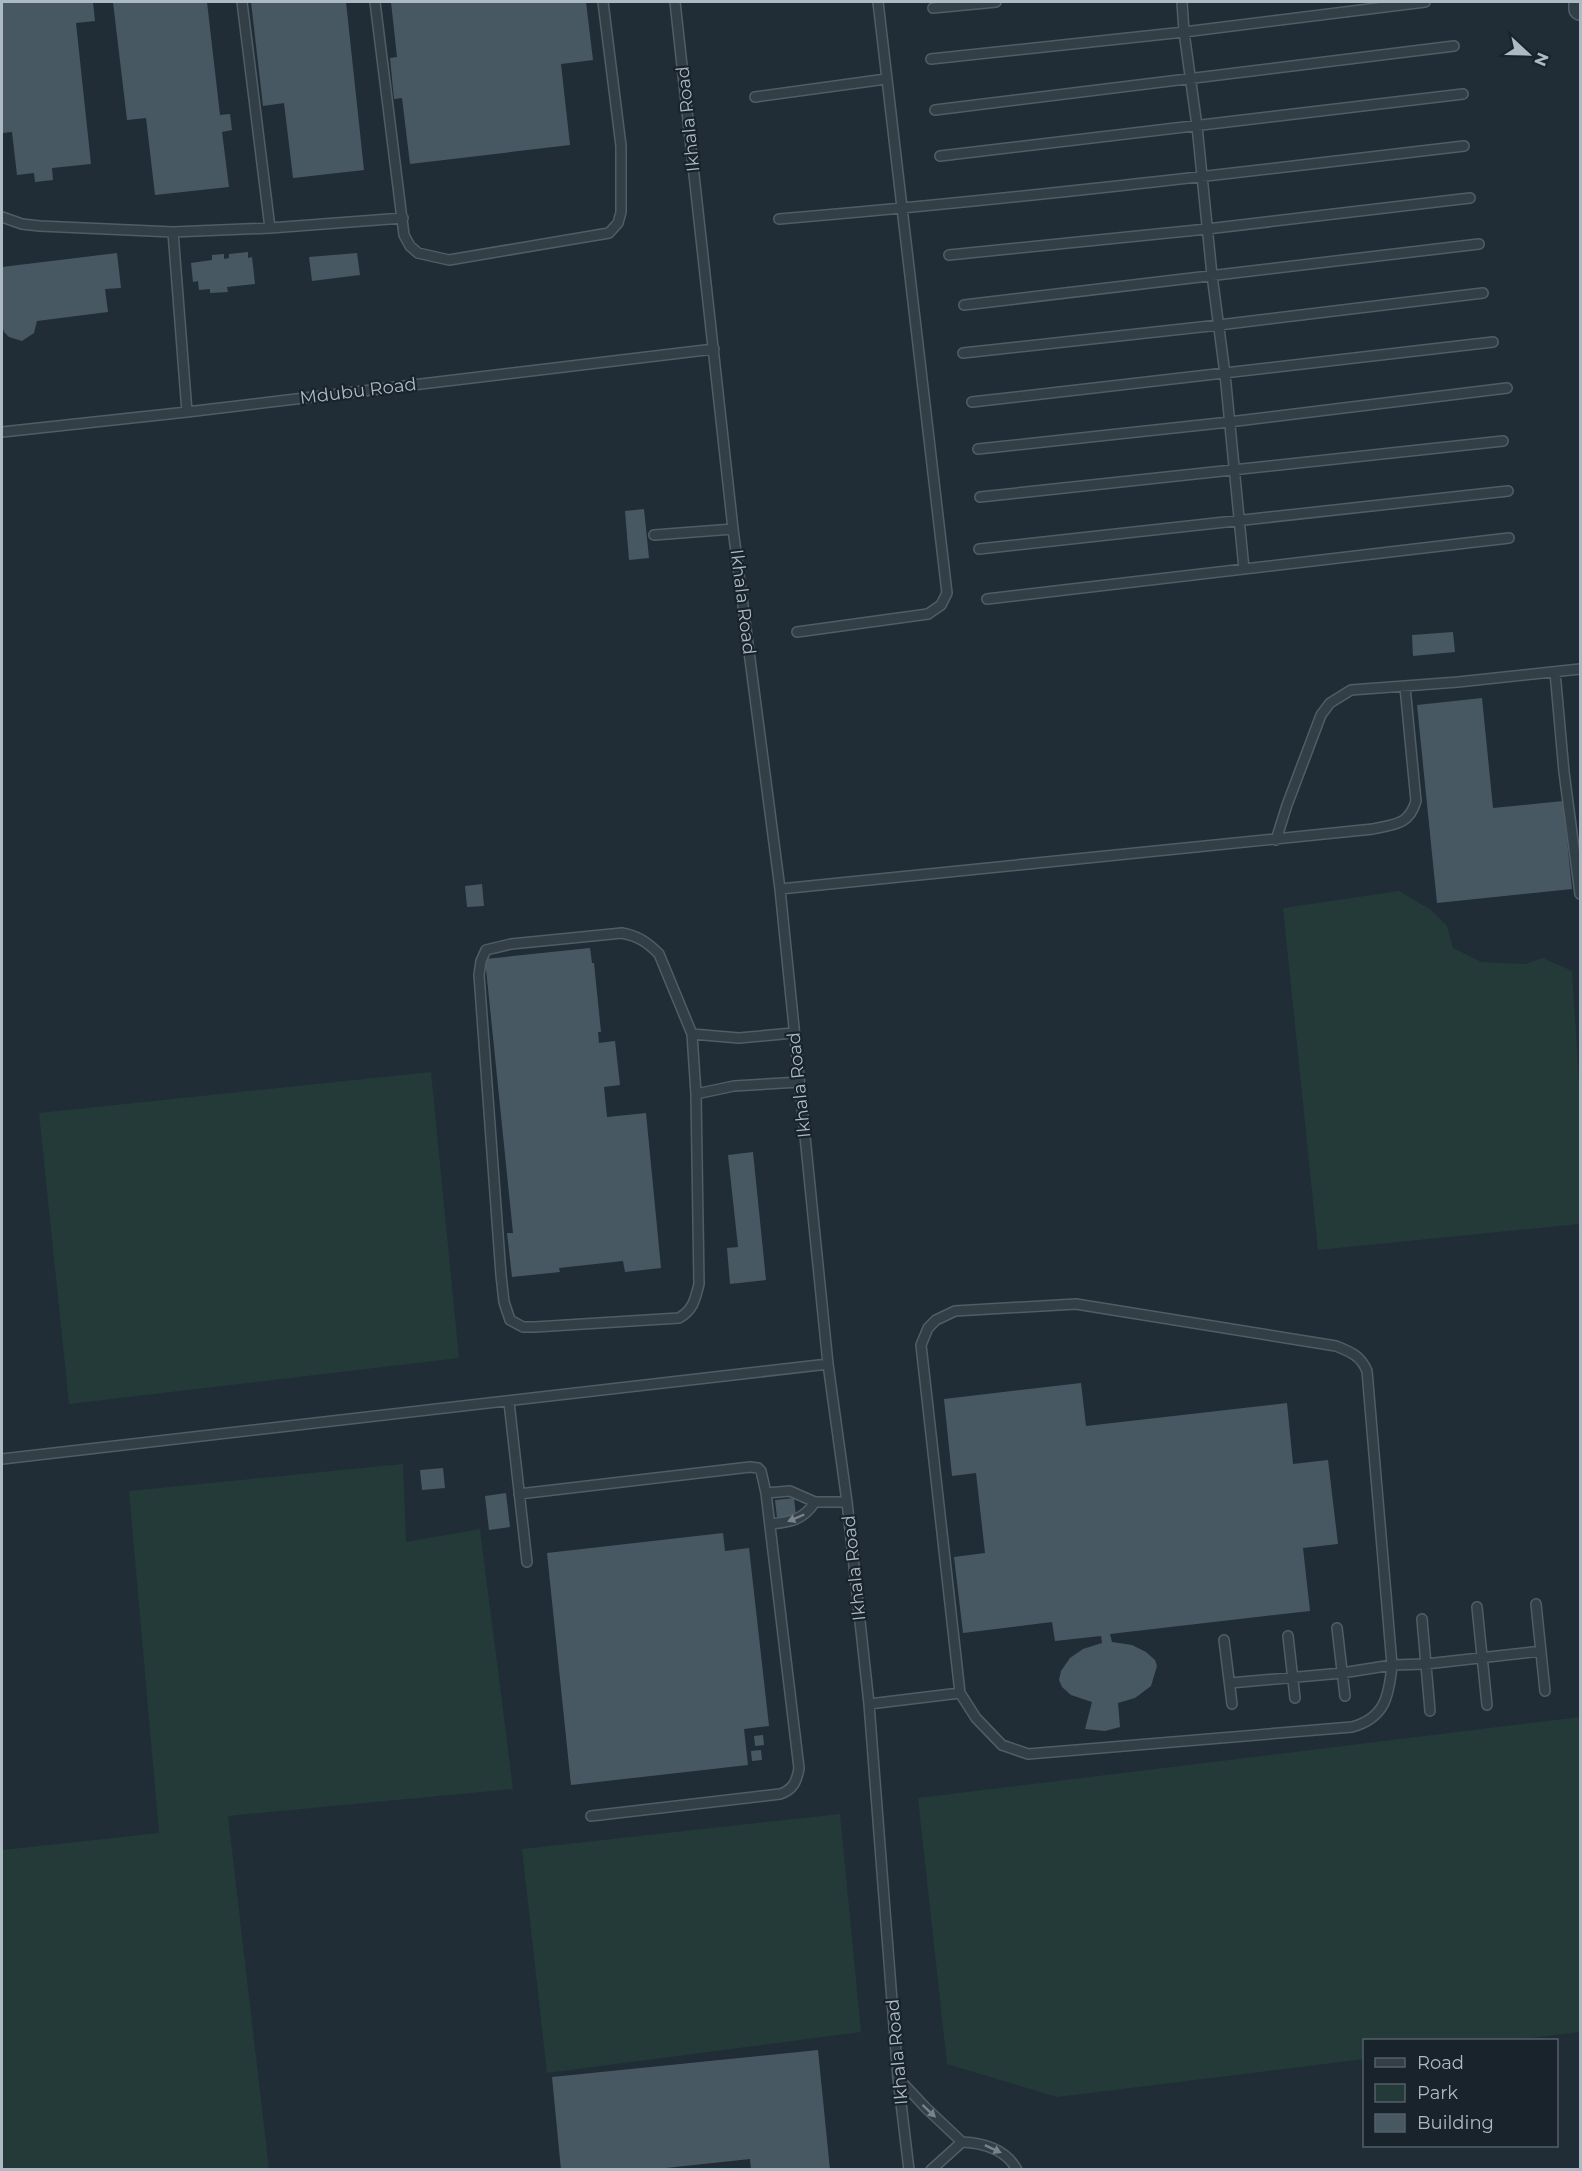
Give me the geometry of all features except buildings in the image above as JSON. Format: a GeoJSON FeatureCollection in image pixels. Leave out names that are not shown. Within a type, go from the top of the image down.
{"type":"FeatureCollection","features":[{"type":"Feature","properties":{"kind":"street"},"geometry":{"type":"LineString","coordinates":[[1580,2],[1581,9]]}},
{"type":"Feature","properties":{"kind":"lane"},"geometry":{"type":"LineString","coordinates":[[242,2],[270,228]]}},
{"type":"Feature","properties":{"kind":"lane"},"geometry":{"type":"LineString","coordinates":[[375,2],[404,235],[410,246],[418,253],[449,260],[609,233],[618,223],[621,212],[621,146],[603,2]]}},
{"type":"Feature","properties":{"kind":"lane","name":"Ikhala Road"},"geometry":{"type":"LineString","coordinates":[[675,2],[733,529],[780,889],[828,1364],[847,1502],[869,1704],[898,2078],[909,2169]]}},
{"type":"Feature","properties":{"kind":"lane"},"geometry":{"type":"LineString","coordinates":[[797,632],[928,614],[941,605],[947,593],[878,2]]}},
{"type":"Feature","properties":{"kind":"lane"},"geometry":{"type":"LineString","coordinates":[[933,8],[996,2]]}},
{"type":"Feature","properties":{"kind":"lane"},"geometry":{"type":"LineString","coordinates":[[1182,2],[1225,374],[1244,569]]}},
{"type":"Feature","properties":{"kind":"lane"},"geometry":{"type":"LineString","coordinates":[[931,59],[1184,32],[1425,2]]}},
{"type":"Feature","properties":{"kind":"lane"},"geometry":{"type":"LineString","coordinates":[[935,110],[1454,46]]}},
{"type":"Feature","properties":{"kind":"lane"},"geometry":{"type":"LineString","coordinates":[[755,97],[886,79]]}},
{"type":"Feature","properties":{"kind":"lane"},"geometry":{"type":"LineString","coordinates":[[940,156],[1463,94]]}},
{"type":"Feature","properties":{"kind":"lane"},"geometry":{"type":"LineString","coordinates":[[779,219],[902,209],[1203,177],[1464,146]]}},
{"type":"Feature","properties":{"kind":"lane"},"geometry":{"type":"LineString","coordinates":[[950,255],[1207,229],[1470,198]]}},
{"type":"Feature","properties":{"kind":"lane"},"geometry":{"type":"LineString","coordinates":[[2,217],[22,224],[40,226],[173,232],[270,228],[403,218]]}},
{"type":"Feature","properties":{"kind":"lane"},"geometry":{"type":"LineString","coordinates":[[173,232],[187,412]]}},
{"type":"Feature","properties":{"kind":"lane"},"geometry":{"type":"LineString","coordinates":[[964,305],[1479,244]]}},
{"type":"Feature","properties":{"kind":"lane"},"geometry":{"type":"LineString","coordinates":[[963,353],[1483,293]]}},
{"type":"Feature","properties":{"kind":"lane"},"geometry":{"type":"LineString","coordinates":[[972,402],[1493,342]]}},
{"type":"Feature","properties":{"kind":"lane","name":"Mdubu Road"},"geometry":{"type":"LineString","coordinates":[[2,432],[714,349]]}},
{"type":"Feature","properties":{"kind":"lane"},"geometry":{"type":"LineString","coordinates":[[978,449],[1229,422],[1507,388]]}},
{"type":"Feature","properties":{"kind":"lane"},"geometry":{"type":"LineString","coordinates":[[980,497],[1503,441]]}},
{"type":"Feature","properties":{"kind":"lane"},"geometry":{"type":"LineString","coordinates":[[979,549],[1508,491]]}},
{"type":"Feature","properties":{"kind":"lane"},"geometry":{"type":"LineString","coordinates":[[654,535],[733,529]]}},
{"type":"Feature","properties":{"kind":"lane"},"geometry":{"type":"LineString","coordinates":[[987,599],[1509,538]]}},
{"type":"Feature","properties":{"kind":"lane"},"geometry":{"type":"LineString","coordinates":[[1276,840],[1321,715],[1330,703],[1351,690],[1405,687],[1581,669]]}},
{"type":"Feature","properties":{"kind":"lane"},"geometry":{"type":"LineString","coordinates":[[1555,672],[1564,772],[1581,894]]}},
{"type":"Feature","properties":{"kind":"lane"},"geometry":{"type":"LineString","coordinates":[[780,889],[1373,830],[1405,821],[1413,811],[1416,801],[1405,687]]}},
{"type":"Feature","properties":{"kind":"lane"},"geometry":{"type":"LineString","coordinates":[[622,933],[636,935],[659,954],[692,1034],[696,1094],[699,1284],[694,1305],[688,1313],[679,1318],[553,1327],[523,1327],[510,1320],[504,1302],[501,1275],[480,986],[481,961],[486,950],[511,944],[622,933]]}},
{"type":"Feature","properties":{"kind":"lane"},"geometry":{"type":"LineString","coordinates":[[692,1034],[739,1038],[793,1034]]}},
{"type":"Feature","properties":{"kind":"lane"},"geometry":{"type":"LineString","coordinates":[[696,1094],[734,1086],[799,1082]]}},
{"type":"Feature","properties":{"kind":"lane"},"geometry":{"type":"LineString","coordinates":[[1076,1305],[1336,1346],[1363,1361],[1367,1371],[1392,1665],[1390,1690],[1377,1715],[1367,1723],[1352,1727],[1028,1754],[1002,1745],[976,1718],[960,1694],[921,1345],[928,1328],[936,1320],[955,1311],[1076,1305]]}},
{"type":"Feature","properties":{"kind":"lane"},"geometry":{"type":"LineString","coordinates":[[2,1459],[828,1364]]}},
{"type":"Feature","properties":{"kind":"lane"},"geometry":{"type":"LineString","coordinates":[[509,1402],[527,1562]]}},
{"type":"Feature","properties":{"kind":"lane"},"geometry":{"type":"LineString","coordinates":[[519,1494],[750,1467],[761,1471],[766,1493],[799,1768],[798,1778],[788,1791],[780,1794],[591,1816]]}},
{"type":"Feature","properties":{"kind":"lane"},"geometry":{"type":"LineString","coordinates":[[766,1493],[790,1491],[815,1502],[847,1502]]}},
{"type":"Feature","properties":{"kind":"lane"},"geometry":{"type":"LineString","coordinates":[[771,1524],[794,1522],[815,1502]]}},
{"type":"Feature","properties":{"kind":"lane"},"geometry":{"type":"LineString","coordinates":[[1536,1604],[1545,1691]]}},
{"type":"Feature","properties":{"kind":"lane"},"geometry":{"type":"LineString","coordinates":[[1477,1607],[1487,1705]]}},
{"type":"Feature","properties":{"kind":"lane"},"geometry":{"type":"LineString","coordinates":[[1422,1618],[1430,1711]]}},
{"type":"Feature","properties":{"kind":"lane"},"geometry":{"type":"LineString","coordinates":[[1337,1628],[1344,1696]]}},
{"type":"Feature","properties":{"kind":"lane"},"geometry":{"type":"LineString","coordinates":[[1287,1636],[1294,1698]]}},
{"type":"Feature","properties":{"kind":"lane"},"geometry":{"type":"LineString","coordinates":[[1224,1640],[1232,1704]]}},
{"type":"Feature","properties":{"kind":"lane"},"geometry":{"type":"LineString","coordinates":[[1230,1683],[1541,1651]]}},
{"type":"Feature","properties":{"kind":"lane"},"geometry":{"type":"LineString","coordinates":[[869,1704],[960,1694]]}},
{"type":"Feature","properties":{"kind":"lane"},"geometry":{"type":"LineString","coordinates":[[898,2078],[962,2142],[986,2145],[1000,2151],[1017,2169]]}},
{"type":"Feature","properties":{"kind":"lane"},"geometry":{"type":"LineString","coordinates":[[931,2169],[962,2142]]}},
{"type":"Feature","properties":{"kind":"green space"},"geometry":{"type":"Polygon","coordinates":[[[1399,891],[1431,910],[1447,926],[1453,948],[1481,962],[1525,964],[1543,958],[1572,971],[1580,1097],[1580,1224],[1318,1250],[1283,908],[1399,891]]]}},
{"type":"Feature","properties":{"kind":"green space"},"geometry":{"type":"Polygon","coordinates":[[[431,1072],[459,1358],[69,1404],[39,1113],[431,1072]]]}},
{"type":"Feature","properties":{"kind":"green space"},"geometry":{"type":"Polygon","coordinates":[[[403,1464],[406,1542],[480,1529],[513,1789],[228,1816],[269,2169],[2,2169],[2,1850],[159,1833],[129,1491],[403,1464]]]}},
{"type":"Feature","properties":{"kind":"green space"},"geometry":{"type":"Polygon","coordinates":[[[1580,1717],[1580,2032],[1522,2039],[1363,2039],[1363,2059],[1057,2097],[947,2064],[918,1798],[1580,1717]]]}},
{"type":"Feature","properties":{"kind":"green space"},"geometry":{"type":"Polygon","coordinates":[[[840,1814],[861,2032],[547,2073],[522,1849],[840,1814]]]}}]}
